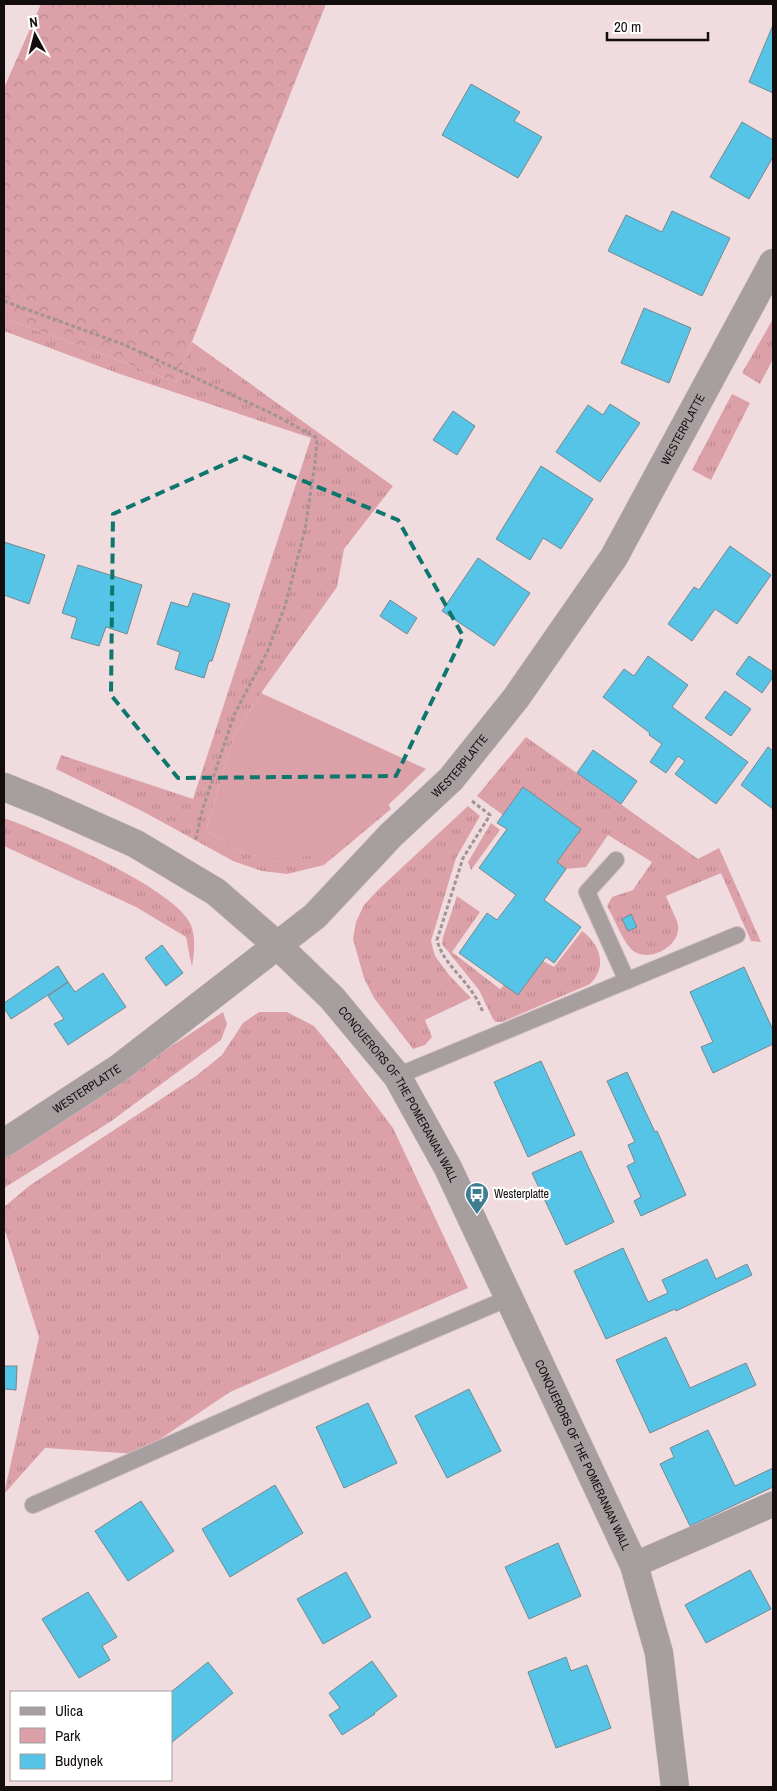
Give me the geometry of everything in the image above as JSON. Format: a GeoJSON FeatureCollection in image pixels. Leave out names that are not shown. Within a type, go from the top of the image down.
{"type":"FeatureCollection","features":[{"type":"Feature","properties":{"kind":"street","name":"WESTERPLATTE"},"geometry":{"type":"LineString","coordinates":[[4,1143],[119,1068],[315,916],[392,835],[448,781],[516,698],[614,557],[773,263]]}},
{"type":"Feature","properties":{"kind":"street","name":"CONQUERORS OF THE POMERANIAN WALL"},"geometry":{"type":"LineString","coordinates":[[4,787],[136,844],[216,892],[277,945],[332,998],[397,1076],[448,1168],[634,1565],[659,1653],[675,1787]]}},
{"type":"Feature","properties":{"kind":"street"},"geometry":{"type":"LineString","coordinates":[[634,1565],[773,1504]]}},
{"type":"Feature","properties":{"kind":"lane"},"geometry":{"type":"LineString","coordinates":[[616,860],[587,892],[627,981]]}},
{"type":"Feature","properties":{"kind":"lane"},"geometry":{"type":"LineString","coordinates":[[397,1076],[737,935]]}},
{"type":"Feature","properties":{"kind":"lane"},"geometry":{"type":"LineString","coordinates":[[33,1505],[274,1398],[509,1298]]}},
{"type":"Feature","properties":{"kind":"path"},"geometry":{"type":"LineString","coordinates":[[4,301],[125,346],[276,415],[317,438],[305,530],[285,606],[268,650],[234,716],[203,808],[194,848]]}},
{"type":"Feature","properties":{"kind":"path"},"geometry":{"type":"LineString","coordinates":[[448,781],[490,815],[463,858],[437,940],[440,951],[474,994],[495,1035]]}},
{"type":"Feature","properties":{"kind":"highlighted area"},"geometry":{"type":"Polygon","coordinates":[[[243,456],[398,520],[463,636],[396,776],[178,778],[111,695],[113,514],[243,456]]]}},
{"type":"Feature","properties":{"kind":"green space"},"geometry":{"type":"Polygon","coordinates":[[[41,4],[326,4],[176,382],[4,318],[4,88],[41,4]]]}},
{"type":"Feature","properties":{"kind":"green space"},"geometry":{"type":"Polygon","coordinates":[[[4,318],[176,382],[192,342],[393,486],[344,549],[337,587],[261,693],[234,736],[206,830],[230,846],[246,853],[288,858],[306,856],[340,842],[357,831],[388,804],[391,809],[324,865],[287,874],[262,871],[233,861],[144,812],[56,769],[61,755],[193,799],[311,438],[120,374],[4,331],[4,318]]]}},
{"type":"Feature","properties":{"kind":"green space"},"geometry":{"type":"Polygon","coordinates":[[[773,319],[773,359],[760,384],[742,373],[773,319]]]}},
{"type":"Feature","properties":{"kind":"green space"},"geometry":{"type":"Polygon","coordinates":[[[732,394],[750,403],[711,480],[692,470],[732,394]]]}},
{"type":"Feature","properties":{"kind":"green space"},"geometry":{"type":"Polygon","coordinates":[[[261,693],[426,769],[358,831],[322,852],[301,857],[278,858],[256,856],[236,849],[206,830],[234,736],[261,693]]]}},
{"type":"Feature","properties":{"kind":"green space"},"geometry":{"type":"Polygon","coordinates":[[[526,737],[698,859],[719,848],[761,942],[751,941],[721,873],[666,896],[678,925],[674,941],[668,947],[653,954],[644,955],[636,953],[630,948],[607,906],[612,897],[633,890],[652,862],[608,835],[586,867],[566,869],[557,862],[581,829],[523,787],[503,815],[477,796],[526,737]]]}},
{"type":"Feature","properties":{"kind":"green space"},"geometry":{"type":"Polygon","coordinates":[[[468,806],[480,816],[456,858],[431,941],[435,956],[449,975],[471,998],[425,1020],[432,1037],[425,1045],[413,1049],[374,998],[364,978],[353,939],[356,922],[364,905],[379,889],[468,806]]]}},
{"type":"Feature","properties":{"kind":"green space"},"geometry":{"type":"Polygon","coordinates":[[[4,818],[48,835],[107,863],[161,895],[180,910],[193,930],[194,951],[192,967],[186,937],[136,907],[4,846],[4,818]]]}},
{"type":"Feature","properties":{"kind":"green space"},"geometry":{"type":"Polygon","coordinates":[[[491,823],[500,830],[471,870],[468,862],[491,823]]]}},
{"type":"Feature","properties":{"kind":"green space"},"geometry":{"type":"Polygon","coordinates":[[[457,896],[480,912],[452,952],[500,989],[504,985],[518,995],[543,961],[554,967],[582,931],[593,942],[600,956],[599,970],[596,977],[590,984],[502,1022],[496,1022],[479,990],[442,944],[457,896]]]}},
{"type":"Feature","properties":{"kind":"green space"},"geometry":{"type":"Polygon","coordinates":[[[223,1012],[227,1024],[221,1040],[110,1122],[4,1188],[4,1157],[223,1012]]]}},
{"type":"Feature","properties":{"kind":"green space"},"geometry":{"type":"Polygon","coordinates":[[[259,1012],[287,1012],[314,1026],[338,1055],[393,1128],[468,1288],[230,1392],[138,1454],[45,1448],[4,1494],[39,1337],[4,1227],[4,1207],[29,1186],[196,1076],[222,1055],[243,1023],[259,1012]]]}},
{"type":"Feature","properties":{"kind":"building"},"geometry":{"type":"Polygon","coordinates":[[[773,25],[773,93],[749,82],[773,25]]]}},
{"type":"Feature","properties":{"kind":"building"},"geometry":{"type":"Polygon","coordinates":[[[471,84],[520,112],[514,121],[542,137],[518,178],[442,135],[471,84]]]}},
{"type":"Feature","properties":{"kind":"building"},"geometry":{"type":"Polygon","coordinates":[[[742,122],[773,140],[773,157],[749,199],[710,177],[742,122]]]}},
{"type":"Feature","properties":{"kind":"building"},"geometry":{"type":"Polygon","coordinates":[[[672,211],[730,238],[702,296],[608,251],[626,215],[662,232],[672,211]]]}},
{"type":"Feature","properties":{"kind":"building"},"geometry":{"type":"Polygon","coordinates":[[[644,308],[691,328],[669,383],[621,363],[644,308]]]}},
{"type":"Feature","properties":{"kind":"building"},"geometry":{"type":"Polygon","coordinates":[[[610,404],[640,423],[600,482],[556,452],[588,405],[603,415],[610,404]]]}},
{"type":"Feature","properties":{"kind":"building"},"geometry":{"type":"Polygon","coordinates":[[[453,411],[475,426],[457,455],[433,440],[453,411]]]}},
{"type":"Feature","properties":{"kind":"building"},"geometry":{"type":"Polygon","coordinates":[[[541,466],[593,499],[561,549],[543,538],[530,560],[496,539],[541,466]]]}},
{"type":"Feature","properties":{"kind":"building"},"geometry":{"type":"Polygon","coordinates":[[[4,542],[45,555],[29,604],[4,595],[4,542]]]}},
{"type":"Feature","properties":{"kind":"building"},"geometry":{"type":"Polygon","coordinates":[[[730,546],[771,575],[737,624],[715,609],[692,641],[668,624],[694,587],[699,590],[730,546]]]}},
{"type":"Feature","properties":{"kind":"building"},"geometry":{"type":"Polygon","coordinates":[[[478,558],[530,593],[494,646],[442,611],[478,558]]]}},
{"type":"Feature","properties":{"kind":"building"},"geometry":{"type":"Polygon","coordinates":[[[78,565],[142,585],[127,634],[106,627],[99,646],[71,638],[77,618],[62,613],[78,565]]]}},
{"type":"Feature","properties":{"kind":"building"},"geometry":{"type":"Polygon","coordinates":[[[193,593],[230,604],[212,661],[209,661],[204,678],[175,669],[180,652],[157,644],[171,602],[188,607],[193,593]]]}},
{"type":"Feature","properties":{"kind":"building"},"geometry":{"type":"Polygon","coordinates":[[[390,600],[417,618],[407,634],[380,616],[390,600]]]}},
{"type":"Feature","properties":{"kind":"building"},"geometry":{"type":"Polygon","coordinates":[[[648,656],[688,685],[672,707],[748,762],[716,804],[675,774],[685,761],[678,756],[666,773],[650,762],[662,744],[603,697],[624,669],[634,676],[648,656]]]}},
{"type":"Feature","properties":{"kind":"building"},"geometry":{"type":"Polygon","coordinates":[[[749,656],[773,672],[773,677],[762,693],[736,674],[749,656]]]}},
{"type":"Feature","properties":{"kind":"building"},"geometry":{"type":"Polygon","coordinates":[[[725,691],[751,709],[731,736],[705,718],[725,691]]]}},
{"type":"Feature","properties":{"kind":"building"},"geometry":{"type":"Polygon","coordinates":[[[768,747],[773,751],[773,809],[741,785],[768,747]]]}},
{"type":"Feature","properties":{"kind":"building"},"geometry":{"type":"Polygon","coordinates":[[[593,750],[637,781],[621,804],[577,773],[593,750]]]}},
{"type":"Feature","properties":{"kind":"building"},"geometry":{"type":"Polygon","coordinates":[[[523,787],[581,829],[557,862],[566,869],[544,900],[581,927],[554,963],[546,957],[518,995],[459,953],[487,913],[497,920],[516,895],[479,868],[507,829],[497,823],[523,787]]]}},
{"type":"Feature","properties":{"kind":"building"},"geometry":{"type":"Polygon","coordinates":[[[631,914],[637,927],[628,931],[622,919],[631,914]]]}},
{"type":"Feature","properties":{"kind":"building"},"geometry":{"type":"Polygon","coordinates":[[[162,945],[183,973],[166,986],[145,958],[162,945]]]}},
{"type":"Feature","properties":{"kind":"building"},"geometry":{"type":"Polygon","coordinates":[[[58,966],[68,982],[11,1019],[4,1008],[4,1003],[58,966]]]}},
{"type":"Feature","properties":{"kind":"building"},"geometry":{"type":"Polygon","coordinates":[[[744,967],[773,1030],[773,1044],[713,1073],[701,1047],[713,1042],[690,992],[744,967]]]}},
{"type":"Feature","properties":{"kind":"building"},"geometry":{"type":"Polygon","coordinates":[[[103,973],[126,1007],[68,1045],[54,1024],[64,1019],[48,996],[68,982],[75,992],[103,973]]]}},
{"type":"Feature","properties":{"kind":"building"},"geometry":{"type":"Polygon","coordinates":[[[541,1061],[575,1135],[528,1157],[494,1082],[541,1061]]]}},
{"type":"Feature","properties":{"kind":"building"},"geometry":{"type":"Polygon","coordinates":[[[627,1072],[655,1132],[657,1131],[686,1195],[641,1216],[634,1201],[641,1197],[627,1166],[635,1162],[628,1145],[635,1142],[607,1081],[627,1072]]]}},
{"type":"Feature","properties":{"kind":"building"},"geometry":{"type":"Polygon","coordinates":[[[581,1151],[614,1222],[566,1245],[532,1173],[581,1151]]]}},
{"type":"Feature","properties":{"kind":"building"},"geometry":{"type":"Polygon","coordinates":[[[623,1248],[648,1302],[668,1293],[662,1280],[707,1259],[716,1279],[747,1264],[752,1275],[676,1311],[675,1309],[606,1339],[574,1271],[623,1248]]]}},
{"type":"Feature","properties":{"kind":"building"},"geometry":{"type":"Polygon","coordinates":[[[666,1337],[690,1388],[746,1363],[756,1385],[650,1433],[616,1360],[666,1337]]]}},
{"type":"Feature","properties":{"kind":"building"},"geometry":{"type":"Polygon","coordinates":[[[4,1366],[17,1366],[16,1390],[4,1389],[4,1366]]]}},
{"type":"Feature","properties":{"kind":"building"},"geometry":{"type":"Polygon","coordinates":[[[469,1389],[501,1451],[447,1478],[415,1416],[469,1389]]]}},
{"type":"Feature","properties":{"kind":"building"},"geometry":{"type":"Polygon","coordinates":[[[368,1403],[397,1463],[344,1488],[316,1427],[368,1403]]]}},
{"type":"Feature","properties":{"kind":"building"},"geometry":{"type":"Polygon","coordinates":[[[708,1430],[735,1486],[773,1468],[773,1487],[690,1526],[660,1464],[674,1457],[670,1448],[708,1430]]]}},
{"type":"Feature","properties":{"kind":"building"},"geometry":{"type":"Polygon","coordinates":[[[275,1485],[303,1533],[230,1577],[202,1529],[275,1485]]]}},
{"type":"Feature","properties":{"kind":"building"},"geometry":{"type":"Polygon","coordinates":[[[141,1501],[174,1551],[128,1581],[95,1531],[141,1501]]]}},
{"type":"Feature","properties":{"kind":"building"},"geometry":{"type":"Polygon","coordinates":[[[558,1543],[581,1596],[529,1619],[505,1567],[558,1543]]]}},
{"type":"Feature","properties":{"kind":"building"},"geometry":{"type":"Polygon","coordinates":[[[750,1570],[771,1609],[706,1643],[685,1605],[750,1570]]]}},
{"type":"Feature","properties":{"kind":"building"},"geometry":{"type":"Polygon","coordinates":[[[346,1572],[371,1617],[323,1644],[297,1599],[346,1572]]]}},
{"type":"Feature","properties":{"kind":"building"},"geometry":{"type":"Polygon","coordinates":[[[88,1592],[117,1637],[102,1646],[110,1660],[79,1678],[42,1619],[88,1592]]]}},
{"type":"Feature","properties":{"kind":"building"},"geometry":{"type":"Polygon","coordinates":[[[566,1657],[571,1671],[587,1665],[611,1728],[556,1748],[528,1672],[566,1657]]]}},
{"type":"Feature","properties":{"kind":"building"},"geometry":{"type":"Polygon","coordinates":[[[372,1661],[397,1696],[375,1714],[342,1735],[329,1715],[340,1708],[329,1693],[372,1661]]]}},
{"type":"Feature","properties":{"kind":"building"},"geometry":{"type":"Polygon","coordinates":[[[208,1662],[233,1693],[172,1742],[172,1691],[208,1662]]]}},
{"type":"Feature","properties":{"kind":"place","name":"Westerplatte"},"geometry":{"type":"Point","coordinates":[477,1215]}}]}
